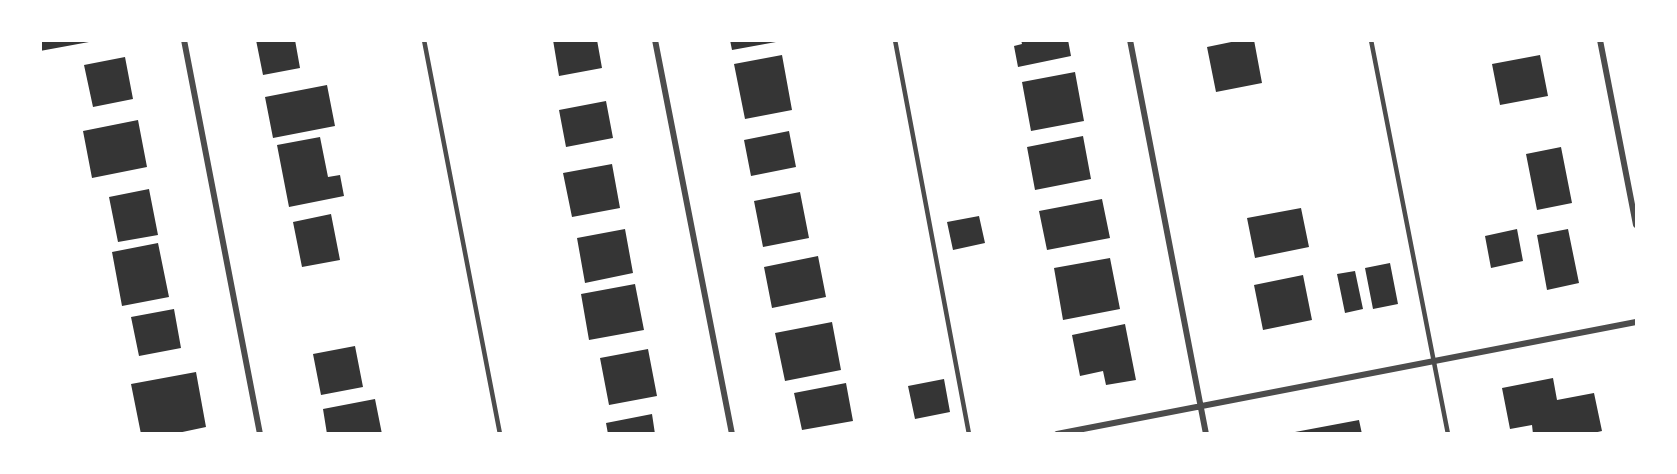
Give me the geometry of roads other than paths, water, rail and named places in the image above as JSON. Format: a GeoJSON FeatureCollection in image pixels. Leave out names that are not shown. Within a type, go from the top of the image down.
{"type":"FeatureCollection","features":[{"type":"Feature","properties":{"kind":"street"},"geometry":{"type":"LineString","coordinates":[[184,40],[260,434]]}},
{"type":"Feature","properties":{"kind":"street"},"geometry":{"type":"LineString","coordinates":[[655,40],[732,434]]}},
{"type":"Feature","properties":{"kind":"street"},"geometry":{"type":"LineString","coordinates":[[1130,40],[1206,434]]}},
{"type":"Feature","properties":{"kind":"street"},"geometry":{"type":"LineString","coordinates":[[1600,40],[1636,225]]}},
{"type":"Feature","properties":{"kind":"street"},"geometry":{"type":"LineString","coordinates":[[1057,434],[1636,322]]}},
{"type":"Feature","properties":{"kind":"lane"},"geometry":{"type":"LineString","coordinates":[[424,40],[500,434]]}},
{"type":"Feature","properties":{"kind":"lane"},"geometry":{"type":"LineString","coordinates":[[895,40],[969,434]]}},
{"type":"Feature","properties":{"kind":"lane"},"geometry":{"type":"LineString","coordinates":[[1371,40],[1448,434]]}}]}
